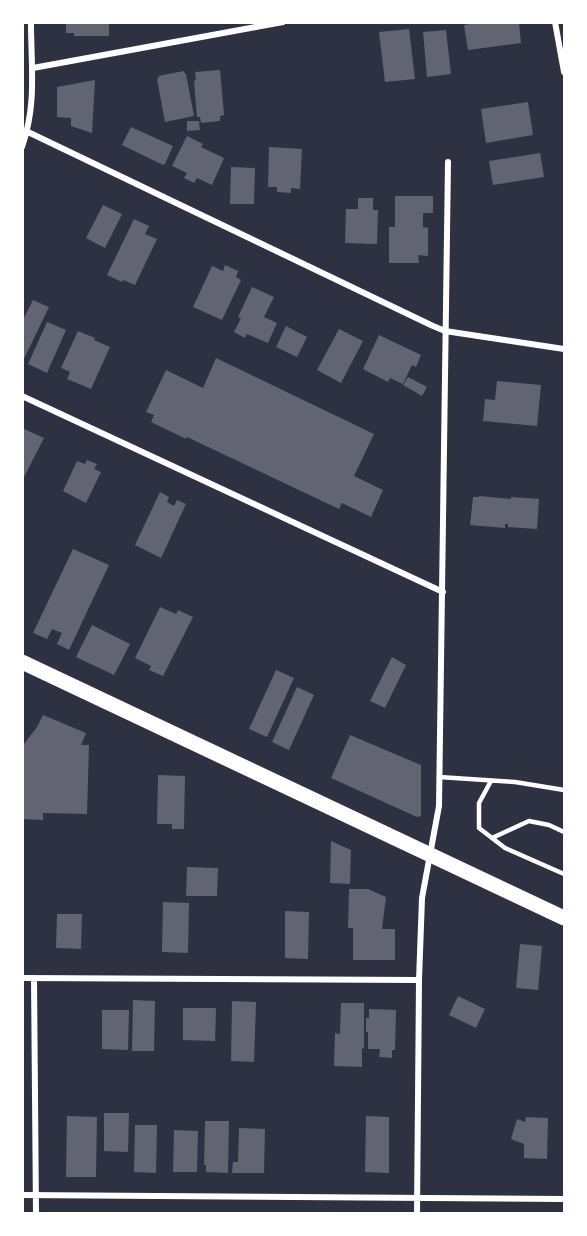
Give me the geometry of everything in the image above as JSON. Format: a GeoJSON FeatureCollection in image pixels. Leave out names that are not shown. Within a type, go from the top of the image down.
{"type":"FeatureCollection","features":[{"type":"Feature","properties":{"kind":"main road"},"geometry":{"type":"LineString","coordinates":[[22,662],[564,918]]}},
{"type":"Feature","properties":{"kind":"street"},"geometry":{"type":"LineString","coordinates":[[22,147],[28,132],[33,94],[31,22]]}},
{"type":"Feature","properties":{"kind":"street"},"geometry":{"type":"LineString","coordinates":[[33,68],[283,22]]}},
{"type":"Feature","properties":{"kind":"street"},"geometry":{"type":"LineString","coordinates":[[555,22],[564,72]]}},
{"type":"Feature","properties":{"kind":"street"},"geometry":{"type":"LineString","coordinates":[[22,36],[31,37]]}},
{"type":"Feature","properties":{"kind":"street"},"geometry":{"type":"LineString","coordinates":[[28,132],[445,331],[564,348]]}},
{"type":"Feature","properties":{"kind":"street"},"geometry":{"type":"LineString","coordinates":[[417,1214],[422,898],[439,806],[448,162]]}},
{"type":"Feature","properties":{"kind":"street"},"geometry":{"type":"LineString","coordinates":[[22,396],[443,592]]}},
{"type":"Feature","properties":{"kind":"street"},"geometry":{"type":"LineString","coordinates":[[22,978],[419,980]]}},
{"type":"Feature","properties":{"kind":"street"},"geometry":{"type":"LineString","coordinates":[[34,978],[36,1214]]}},
{"type":"Feature","properties":{"kind":"street"},"geometry":{"type":"LineString","coordinates":[[22,1195],[564,1199]]}},
{"type":"Feature","properties":{"kind":"lane"},"geometry":{"type":"LineString","coordinates":[[439,777],[515,782],[564,790]]}},
{"type":"Feature","properties":{"kind":"lane"},"geometry":{"type":"LineString","coordinates":[[491,781],[479,803],[479,828],[505,848],[564,874]]}},
{"type":"Feature","properties":{"kind":"lane"},"geometry":{"type":"LineString","coordinates":[[492,838],[529,821],[549,825],[564,832]]}},
{"type":"Feature","properties":{"kind":"building"},"geometry":{"type":"Polygon","coordinates":[[[66,22],[109,22],[109,36],[74,36],[74,33],[66,33],[66,22]]]}},
{"type":"Feature","properties":{"kind":"building"},"geometry":{"type":"Polygon","coordinates":[[[482,22],[519,22],[521,43],[468,50],[464,25],[482,22]]]}},
{"type":"Feature","properties":{"kind":"building"},"geometry":{"type":"Polygon","coordinates":[[[409,29],[415,79],[385,82],[379,32],[409,29]]]}},
{"type":"Feature","properties":{"kind":"building"},"geometry":{"type":"Polygon","coordinates":[[[446,30],[451,74],[427,77],[423,32],[446,30]]]}},
{"type":"Feature","properties":{"kind":"building"},"geometry":{"type":"Polygon","coordinates":[[[220,70],[224,115],[220,116],[220,121],[201,123],[200,117],[197,117],[195,72],[220,70]]]}},
{"type":"Feature","properties":{"kind":"building"},"geometry":{"type":"Polygon","coordinates":[[[184,71],[194,116],[165,122],[158,76],[184,71]]]}},
{"type":"Feature","properties":{"kind":"building"},"geometry":{"type":"Polygon","coordinates":[[[95,80],[92,133],[71,126],[71,118],[57,117],[57,87],[95,80]]]}},
{"type":"Feature","properties":{"kind":"building"},"geometry":{"type":"Polygon","coordinates":[[[528,102],[533,135],[486,143],[481,109],[528,102]]]}},
{"type":"Feature","properties":{"kind":"building"},"geometry":{"type":"Polygon","coordinates":[[[187,121],[199,121],[200,130],[187,131],[187,121]]]}},
{"type":"Feature","properties":{"kind":"building"},"geometry":{"type":"Polygon","coordinates":[[[131,127],[173,146],[165,164],[122,145],[131,127]]]}},
{"type":"Feature","properties":{"kind":"building"},"geometry":{"type":"Polygon","coordinates":[[[187,136],[203,144],[201,147],[224,158],[212,185],[197,178],[194,183],[184,178],[187,173],[172,166],[187,136]]]}},
{"type":"Feature","properties":{"kind":"building"},"geometry":{"type":"Polygon","coordinates":[[[269,147],[302,149],[300,189],[291,188],[291,193],[277,192],[277,187],[268,187],[269,147]]]}},
{"type":"Feature","properties":{"kind":"building"},"geometry":{"type":"Polygon","coordinates":[[[540,153],[544,177],[493,185],[489,161],[540,153]]]}},
{"type":"Feature","properties":{"kind":"building"},"geometry":{"type":"Polygon","coordinates":[[[231,167],[255,168],[254,204],[230,204],[231,167]]]}},
{"type":"Feature","properties":{"kind":"building"},"geometry":{"type":"Polygon","coordinates":[[[395,196],[433,196],[433,213],[423,213],[423,227],[428,228],[428,256],[418,255],[419,263],[389,263],[389,227],[395,227],[395,196]]]}},
{"type":"Feature","properties":{"kind":"building"},"geometry":{"type":"Polygon","coordinates":[[[358,198],[373,198],[373,210],[378,210],[377,244],[345,243],[346,209],[358,209],[358,198]]]}},
{"type":"Feature","properties":{"kind":"building"},"geometry":{"type":"Polygon","coordinates":[[[103,205],[122,214],[105,248],[86,238],[103,205]]]}},
{"type":"Feature","properties":{"kind":"building"},"geometry":{"type":"Polygon","coordinates":[[[134,219],[149,226],[145,234],[157,239],[135,285],[107,275],[134,219]]]}},
{"type":"Feature","properties":{"kind":"building"},"geometry":{"type":"Polygon","coordinates":[[[225,265],[238,271],[236,277],[241,280],[222,320],[193,307],[212,266],[223,271],[225,265]]]}},
{"type":"Feature","properties":{"kind":"building"},"geometry":{"type":"Polygon","coordinates":[[[252,287],[274,297],[264,317],[277,323],[268,343],[247,334],[245,338],[234,332],[241,318],[238,317],[252,287]]]}},
{"type":"Feature","properties":{"kind":"building"},"geometry":{"type":"Polygon","coordinates":[[[33,300],[49,307],[22,363],[22,322],[33,300]]]}},
{"type":"Feature","properties":{"kind":"building"},"geometry":{"type":"Polygon","coordinates":[[[47,322],[66,330],[47,373],[28,364],[47,322]]]}},
{"type":"Feature","properties":{"kind":"building"},"geometry":{"type":"Polygon","coordinates":[[[286,326],[307,337],[297,357],[276,347],[286,326]]]}},
{"type":"Feature","properties":{"kind":"building"},"geometry":{"type":"Polygon","coordinates":[[[339,329],[363,341],[341,383],[317,370],[339,329]]]}},
{"type":"Feature","properties":{"kind":"building"},"geometry":{"type":"Polygon","coordinates":[[[78,331],[110,347],[91,389],[67,379],[70,372],[61,368],[78,331]]]}},
{"type":"Feature","properties":{"kind":"building"},"geometry":{"type":"Polygon","coordinates":[[[379,335],[421,355],[416,367],[412,365],[403,384],[390,378],[388,382],[363,369],[379,335]]]}},
{"type":"Feature","properties":{"kind":"building"},"geometry":{"type":"Polygon","coordinates":[[[216,358],[374,434],[354,476],[383,490],[371,517],[342,503],[339,509],[151,422],[154,415],[146,412],[166,370],[203,388],[216,358]]]}},
{"type":"Feature","properties":{"kind":"building"},"geometry":{"type":"Polygon","coordinates":[[[408,377],[427,387],[422,396],[403,385],[408,377]]]}},
{"type":"Feature","properties":{"kind":"building"},"geometry":{"type":"Polygon","coordinates":[[[497,381],[541,385],[537,426],[483,421],[485,399],[495,400],[497,381]]]}},
{"type":"Feature","properties":{"kind":"building"},"geometry":{"type":"Polygon","coordinates":[[[22,428],[44,438],[22,481],[22,428]]]}},
{"type":"Feature","properties":{"kind":"building"},"geometry":{"type":"Polygon","coordinates":[[[87,460],[97,464],[94,469],[101,472],[86,503],[63,491],[77,461],[85,464],[87,460]]]}},
{"type":"Feature","properties":{"kind":"building"},"geometry":{"type":"Polygon","coordinates":[[[160,492],[169,497],[167,502],[174,506],[177,500],[186,504],[161,558],[135,545],[160,492]]]}},
{"type":"Feature","properties":{"kind":"building"},"geometry":{"type":"Polygon","coordinates":[[[473,497],[539,499],[537,529],[508,527],[508,524],[505,524],[505,528],[470,525],[473,497]]]}},
{"type":"Feature","properties":{"kind":"building"},"geometry":{"type":"Polygon","coordinates":[[[73,549],[109,565],[69,650],[57,644],[62,633],[52,629],[47,639],[33,633],[73,549]]]}},
{"type":"Feature","properties":{"kind":"building"},"geometry":{"type":"Polygon","coordinates":[[[160,607],[176,614],[178,610],[193,617],[163,676],[149,670],[151,666],[135,658],[160,607]]]}},
{"type":"Feature","properties":{"kind":"building"},"geometry":{"type":"Polygon","coordinates":[[[92,625],[130,644],[114,675],[76,657],[92,625]]]}},
{"type":"Feature","properties":{"kind":"building"},"geometry":{"type":"Polygon","coordinates":[[[392,657],[406,665],[385,708],[370,701],[392,657]]]}},
{"type":"Feature","properties":{"kind":"building"},"geometry":{"type":"Polygon","coordinates":[[[276,670],[294,678],[267,737],[249,729],[276,670]]]}},
{"type":"Feature","properties":{"kind":"building"},"geometry":{"type":"Polygon","coordinates":[[[297,687],[314,695],[289,750],[272,742],[297,687]]]}},
{"type":"Feature","properties":{"kind":"building"},"geometry":{"type":"Polygon","coordinates":[[[43,715],[86,733],[81,745],[89,745],[87,814],[43,813],[43,820],[22,819],[24,744],[43,715]]]}},
{"type":"Feature","properties":{"kind":"building"},"geometry":{"type":"Polygon","coordinates":[[[350,735],[421,765],[421,816],[417,817],[331,778],[350,735]]]}},
{"type":"Feature","properties":{"kind":"building"},"geometry":{"type":"Polygon","coordinates":[[[158,775],[185,776],[184,829],[172,829],[172,824],[157,824],[158,775]]]}},
{"type":"Feature","properties":{"kind":"building"},"geometry":{"type":"Polygon","coordinates":[[[331,841],[351,850],[350,884],[330,883],[331,841]]]}},
{"type":"Feature","properties":{"kind":"building"},"geometry":{"type":"Polygon","coordinates":[[[187,867],[218,868],[217,896],[186,896],[187,867]]]}},
{"type":"Feature","properties":{"kind":"building"},"geometry":{"type":"Polygon","coordinates":[[[349,889],[368,889],[386,897],[382,929],[395,929],[395,960],[353,960],[353,928],[348,928],[349,889]]]}},
{"type":"Feature","properties":{"kind":"building"},"geometry":{"type":"Polygon","coordinates":[[[163,902],[189,903],[188,953],[162,952],[163,902]]]}},
{"type":"Feature","properties":{"kind":"building"},"geometry":{"type":"Polygon","coordinates":[[[285,911],[309,912],[308,959],[285,958],[285,911]]]}},
{"type":"Feature","properties":{"kind":"building"},"geometry":{"type":"Polygon","coordinates":[[[57,914],[82,914],[81,949],[56,948],[57,914]]]}},
{"type":"Feature","properties":{"kind":"building"},"geometry":{"type":"Polygon","coordinates":[[[520,944],[542,946],[538,990],[516,988],[520,944]]]}},
{"type":"Feature","properties":{"kind":"building"},"geometry":{"type":"Polygon","coordinates":[[[458,996],[485,1009],[476,1028],[449,1015],[458,996]]]}},
{"type":"Feature","properties":{"kind":"building"},"geometry":{"type":"Polygon","coordinates":[[[133,1000],[155,1001],[154,1051],[132,1051],[133,1000]]]}},
{"type":"Feature","properties":{"kind":"building"},"geometry":{"type":"Polygon","coordinates":[[[232,1001],[256,1002],[254,1062],[231,1061],[232,1001]]]}},
{"type":"Feature","properties":{"kind":"building"},"geometry":{"type":"Polygon","coordinates":[[[341,1003],[364,1003],[362,1067],[334,1066],[335,1033],[340,1034],[341,1003]]]}},
{"type":"Feature","properties":{"kind":"building"},"geometry":{"type":"Polygon","coordinates":[[[183,1008],[216,1008],[215,1041],[183,1040],[183,1008]]]}},
{"type":"Feature","properties":{"kind":"building"},"geometry":{"type":"Polygon","coordinates":[[[369,1009],[396,1010],[395,1050],[392,1050],[392,1058],[379,1057],[380,1049],[368,1049],[366,1018],[369,1018],[369,1009]]]}},
{"type":"Feature","properties":{"kind":"building"},"geometry":{"type":"Polygon","coordinates":[[[102,1010],[129,1010],[128,1050],[102,1049],[102,1010]]]}},
{"type":"Feature","properties":{"kind":"building"},"geometry":{"type":"Polygon","coordinates":[[[104,1113],[129,1113],[128,1152],[104,1151],[104,1113]]]}},
{"type":"Feature","properties":{"kind":"building"},"geometry":{"type":"Polygon","coordinates":[[[67,1116],[97,1117],[96,1177],[66,1177],[67,1116]]]}},
{"type":"Feature","properties":{"kind":"building"},"geometry":{"type":"Polygon","coordinates":[[[366,1116],[389,1117],[389,1173],[365,1172],[366,1116]]]}},
{"type":"Feature","properties":{"kind":"building"},"geometry":{"type":"Polygon","coordinates":[[[526,1117],[548,1118],[547,1159],[524,1158],[524,1144],[511,1139],[517,1119],[525,1122],[526,1117]]]}},
{"type":"Feature","properties":{"kind":"building"},"geometry":{"type":"Polygon","coordinates":[[[205,1121],[229,1121],[228,1173],[206,1172],[206,1165],[204,1165],[205,1121]]]}},
{"type":"Feature","properties":{"kind":"building"},"geometry":{"type":"Polygon","coordinates":[[[135,1125],[157,1125],[156,1173],[134,1172],[135,1125]]]}},
{"type":"Feature","properties":{"kind":"building"},"geometry":{"type":"Polygon","coordinates":[[[239,1128],[265,1129],[264,1173],[232,1173],[233,1162],[238,1162],[239,1128]]]}},
{"type":"Feature","properties":{"kind":"building"},"geometry":{"type":"Polygon","coordinates":[[[174,1130],[198,1131],[197,1172],[173,1172],[174,1130]]]}}]}
